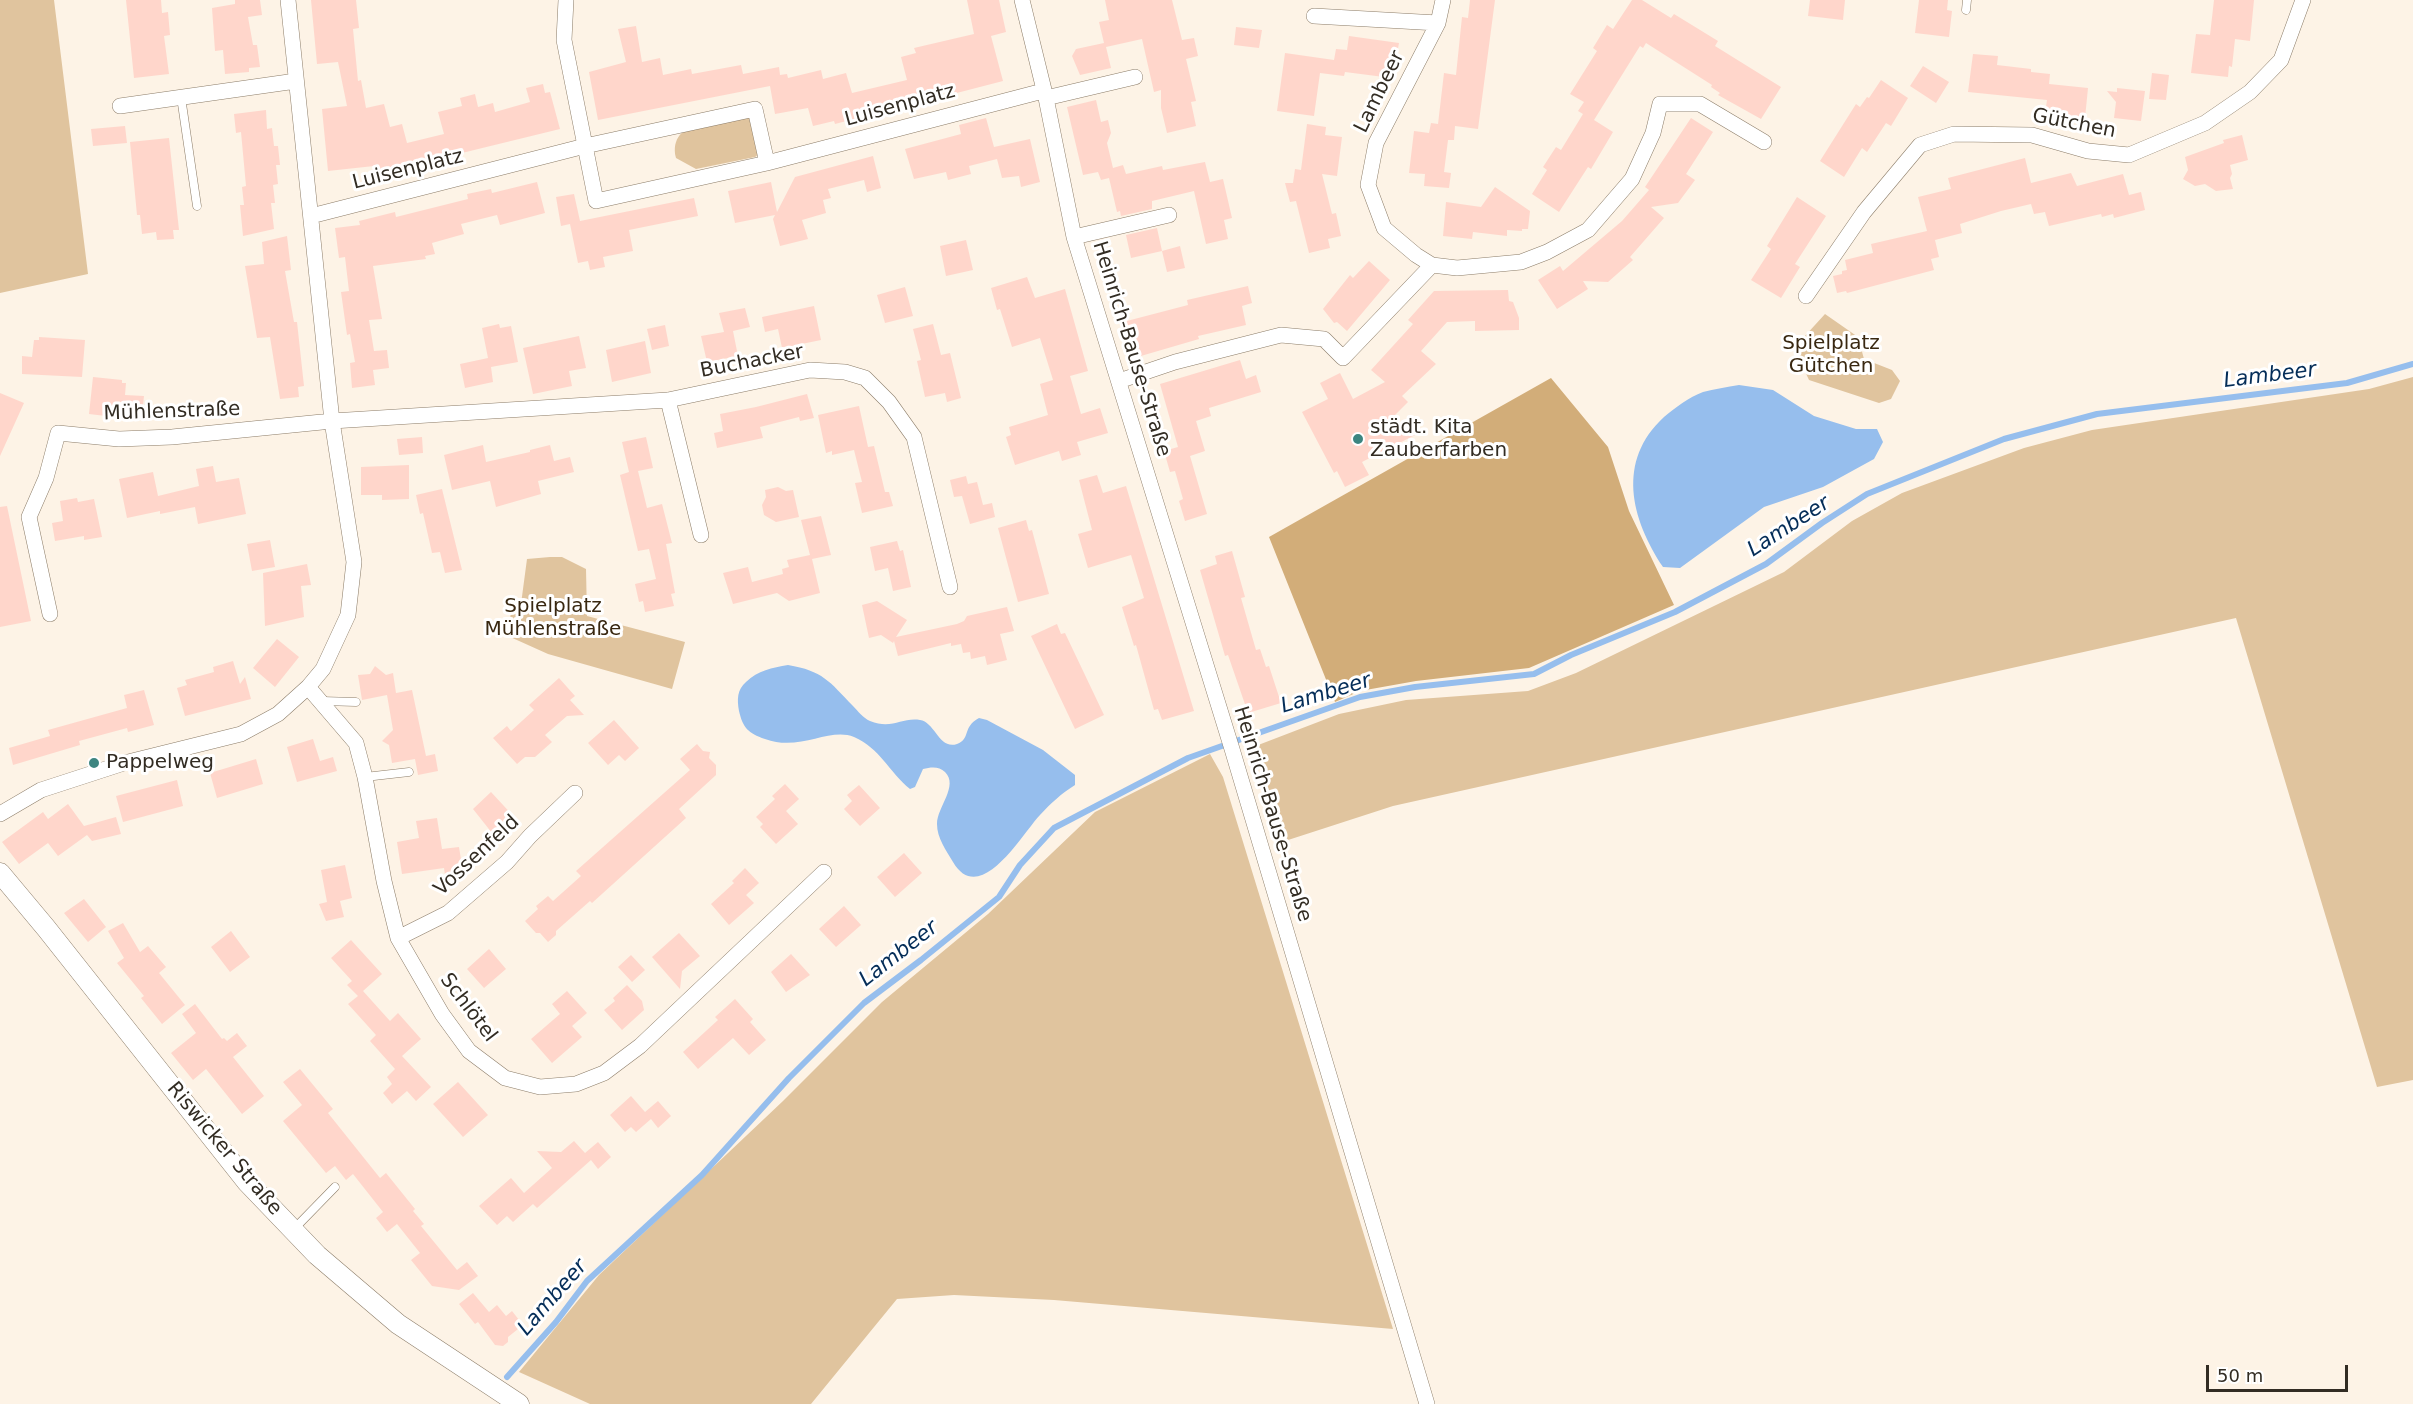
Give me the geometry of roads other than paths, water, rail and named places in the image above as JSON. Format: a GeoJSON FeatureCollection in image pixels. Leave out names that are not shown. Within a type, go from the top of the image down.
{"type":"FeatureCollection","features":[{"type":"Feature","properties":{"kind":"street"},"geometry":{"type":"LineString","coordinates":[[0,814],[41,790],[124,763],[241,734],[278,714],[308,687],[323,669],[348,615],[354,561],[332,421],[288,0]]}},
{"type":"Feature","properties":{"kind":"street"},"geometry":{"type":"LineString","coordinates":[[566,0],[564,40],[585,146]]}},
{"type":"Feature","properties":{"kind":"street","name":"Heinrich-Bause-Straße"},"geometry":{"type":"LineString","coordinates":[[1022,0],[1045,94],[1074,237],[1230,742],[1427,1404]]}},
{"type":"Feature","properties":{"kind":"street","name":"Lambeer"},"geometry":{"type":"LineString","coordinates":[[1443,0],[1438,23],[1376,143],[1368,185],[1384,228],[1416,255],[1432,264],[1456,268],[1498,266],[1521,262],[1547,252],[1588,230],[1632,179],[1653,133],[1660,104],[1700,104],[1764,142]]}},
{"type":"Feature","properties":{"kind":"street","name":"Gütchen"},"geometry":{"type":"LineString","coordinates":[[1806,296],[1864,212],[1920,145],[1954,134],[2032,135],[2088,151],[2129,155],[2205,123],[2250,92],[2282,60],[2303,0]]}},
{"type":"Feature","properties":{"kind":"street","name":"Lambeer"},"geometry":{"type":"LineString","coordinates":[[1314,16],[1438,23]]}},
{"type":"Feature","properties":{"kind":"street"},"geometry":{"type":"LineString","coordinates":[[1045,94],[1135,76]]}},
{"type":"Feature","properties":{"kind":"street"},"geometry":{"type":"LineString","coordinates":[[120,106],[296,81]]}},
{"type":"Feature","properties":{"kind":"street","name":"Luisenplatz"},"geometry":{"type":"LineString","coordinates":[[585,146],[596,201],[767,163],[1045,94]]}},
{"type":"Feature","properties":{"kind":"street","name":"Luisenplatz"},"geometry":{"type":"LineString","coordinates":[[311,216],[585,146],[755,109],[767,163]]}},
{"type":"Feature","properties":{"kind":"street","name":"Heinrich-Bause-Straße"},"geometry":{"type":"LineString","coordinates":[[1074,237],[1169,215]]}},
{"type":"Feature","properties":{"kind":"street"},"geometry":{"type":"LineString","coordinates":[[1119,381],[1174,362],[1281,335],[1324,339],[1343,358],[1432,264]]}},
{"type":"Feature","properties":{"kind":"street","name":"Buchacker"},"geometry":{"type":"LineString","coordinates":[[332,421],[668,400],[810,370],[845,372],[865,378],[889,402],[915,437],[950,587]]}},
{"type":"Feature","properties":{"kind":"street"},"geometry":{"type":"LineString","coordinates":[[668,400],[701,535]]}},
{"type":"Feature","properties":{"kind":"street","name":"Mühlenstraße"},"geometry":{"type":"LineString","coordinates":[[50,614],[29,517],[46,478],[58,433],[119,439],[172,437],[332,421]]}},
{"type":"Feature","properties":{"kind":"street","name":"Schlötel"},"geometry":{"type":"LineString","coordinates":[[308,687],[356,743],[398,938],[442,1014],[469,1051],[505,1078],[540,1087],[576,1084],[604,1073],[640,1046],[824,872]]}},
{"type":"Feature","properties":{"kind":"street","name":"Vossenfeld"},"geometry":{"type":"LineString","coordinates":[[398,938],[448,913],[507,862],[530,836],[575,793]]}},
{"type":"Feature","properties":{"kind":"street","name":"Riswicker Straße"},"geometry":{"type":"LineString","coordinates":[[0,873],[247,1182],[317,1255],[398,1324],[519,1404]]}},
{"type":"Feature","properties":{"kind":"lane"},"geometry":{"type":"LineString","coordinates":[[1966,10],[1967,0]]}},
{"type":"Feature","properties":{"kind":"lane"},"geometry":{"type":"LineString","coordinates":[[181,97],[197,206]]}},
{"type":"Feature","properties":{"kind":"lane"},"geometry":{"type":"LineString","coordinates":[[321,701],[356,702]]}},
{"type":"Feature","properties":{"kind":"lane"},"geometry":{"type":"LineString","coordinates":[[365,777],[409,772]]}},
{"type":"Feature","properties":{"kind":"lane"},"geometry":{"type":"LineString","coordinates":[[293,1230],[335,1187]]}},
{"type":"Feature","properties":{"kind":"water"},"geometry":{"type":"Polygon","coordinates":[[[1739,385],[1773,390],[1814,416],[1856,429],[1877,429],[1883,442],[1874,459],[1823,487],[1764,507],[1680,568],[1663,567],[1643,530],[1637,510],[1634,471],[1639,452],[1649,434],[1664,417],[1682,403],[1703,392],[1739,385]]]}},
{"type":"Feature","properties":{"kind":"water"},"geometry":{"type":"Polygon","coordinates":[[[788,665],[810,670],[825,678],[870,721],[891,724],[920,720],[930,725],[941,740],[951,745],[964,739],[974,721],[979,718],[987,720],[1043,750],[1075,775],[1075,785],[1044,811],[1000,863],[988,872],[975,877],[964,874],[953,862],[937,829],[938,817],[950,784],[943,770],[923,769],[915,787],[910,789],[871,747],[854,737],[834,735],[790,743],[765,739],[747,729],[739,711],[738,699],[741,688],[760,672],[788,665]]]}},
{"type":"Feature","properties":{"kind":"waterway","name":"Lambeer"},"geometry":{"type":"LineString","coordinates":[[507,1377],[556,1322],[587,1281],[702,1175],[789,1078],[864,1003],[999,897],[1020,865],[1054,828],[1188,758],[1360,697],[1415,687],[1534,674],[1571,655],[1675,612],[1766,564],[1867,494],[2004,439],[2097,414],[2347,383],[2413,364]]}},
{"type":"Feature","properties":{"kind":"place","name":"städt. Kita Zauberfarben"},"geometry":{"type":"Point","coordinates":[1358,439]}},
{"type":"Feature","properties":{"kind":"place","name":"Pappelweg"},"geometry":{"type":"Point","coordinates":[94,763]}},
{"type":"Feature","properties":{"kind":"park label","name":"Spielplatz Gütchen"},"geometry":{"type":"Point","coordinates":[1831,356]}},
{"type":"Feature","properties":{"kind":"park label","name":"Spielplatz Mühlenstraße"},"geometry":{"type":"Point","coordinates":[553,618]}}]}
